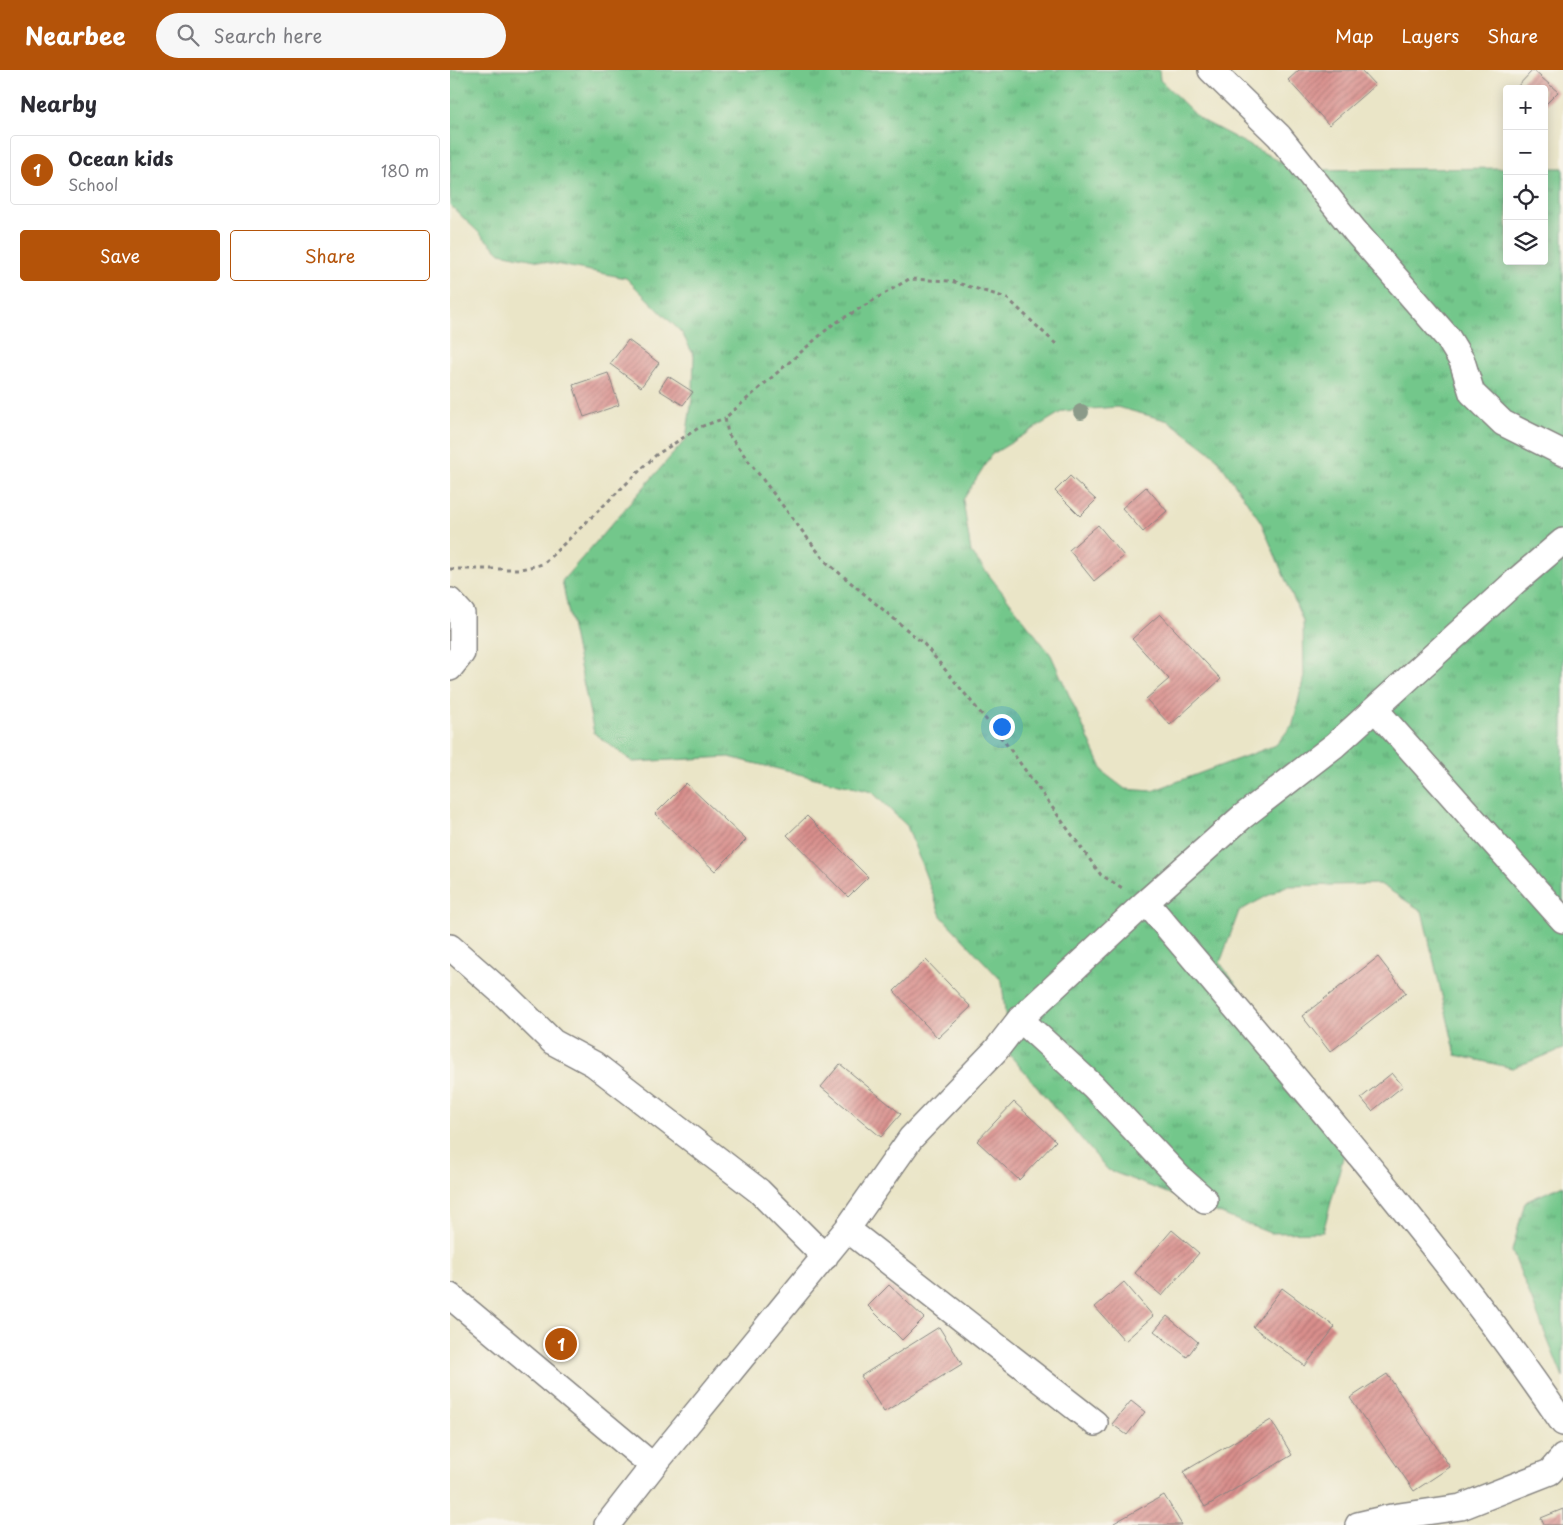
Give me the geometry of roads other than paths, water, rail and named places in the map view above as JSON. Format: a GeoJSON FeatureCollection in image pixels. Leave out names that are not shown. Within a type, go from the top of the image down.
{"type":"FeatureCollection","features":[{"type":"Feature","properties":{"kind":"street"},"geometry":{"type":"LineString","coordinates":[[1211,70],[1279,136],[1355,231],[1448,338],[1462,361],[1472,393],[1503,423],[1563,453]]}},
{"type":"Feature","properties":{"kind":"street"},"geometry":{"type":"LineString","coordinates":[[607,1525],[847,1229],[911,1138],[996,1050],[1020,1019],[1146,902],[1242,817],[1335,745],[1516,581],[1563,541]]}},
{"type":"Feature","properties":{"kind":"street"},"geometry":{"type":"LineString","coordinates":[[450,601],[462,614],[462,653],[450,668]]}},
{"type":"Feature","properties":{"kind":"street"},"geometry":{"type":"LineString","coordinates":[[1375,709],[1563,920]]}},
{"type":"Feature","properties":{"kind":"street"},"geometry":{"type":"LineString","coordinates":[[1146,902],[1395,1197],[1525,1367],[1563,1423]]}},
{"type":"Feature","properties":{"kind":"street"},"geometry":{"type":"LineString","coordinates":[[450,947],[507,997],[553,1042],[594,1064],[759,1192],[825,1257]]}},
{"type":"Feature","properties":{"kind":"street"},"geometry":{"type":"LineString","coordinates":[[1020,1019],[1093,1086],[1180,1178],[1205,1200]]}},
{"type":"Feature","properties":{"kind":"street"},"geometry":{"type":"LineString","coordinates":[[847,1229],[1095,1423]]}},
{"type":"Feature","properties":{"kind":"street"},"geometry":{"type":"LineString","coordinates":[[450,1296],[653,1466]]}},
{"type":"Feature","properties":{"kind":"street"},"geometry":{"type":"LineString","coordinates":[[1358,1525],[1392,1517],[1462,1507],[1550,1472],[1563,1457]]}},
{"type":"Feature","properties":{"kind":"place","name":"Ocean kids"},"geometry":{"type":"Point","coordinates":[561,1344]}}]}
